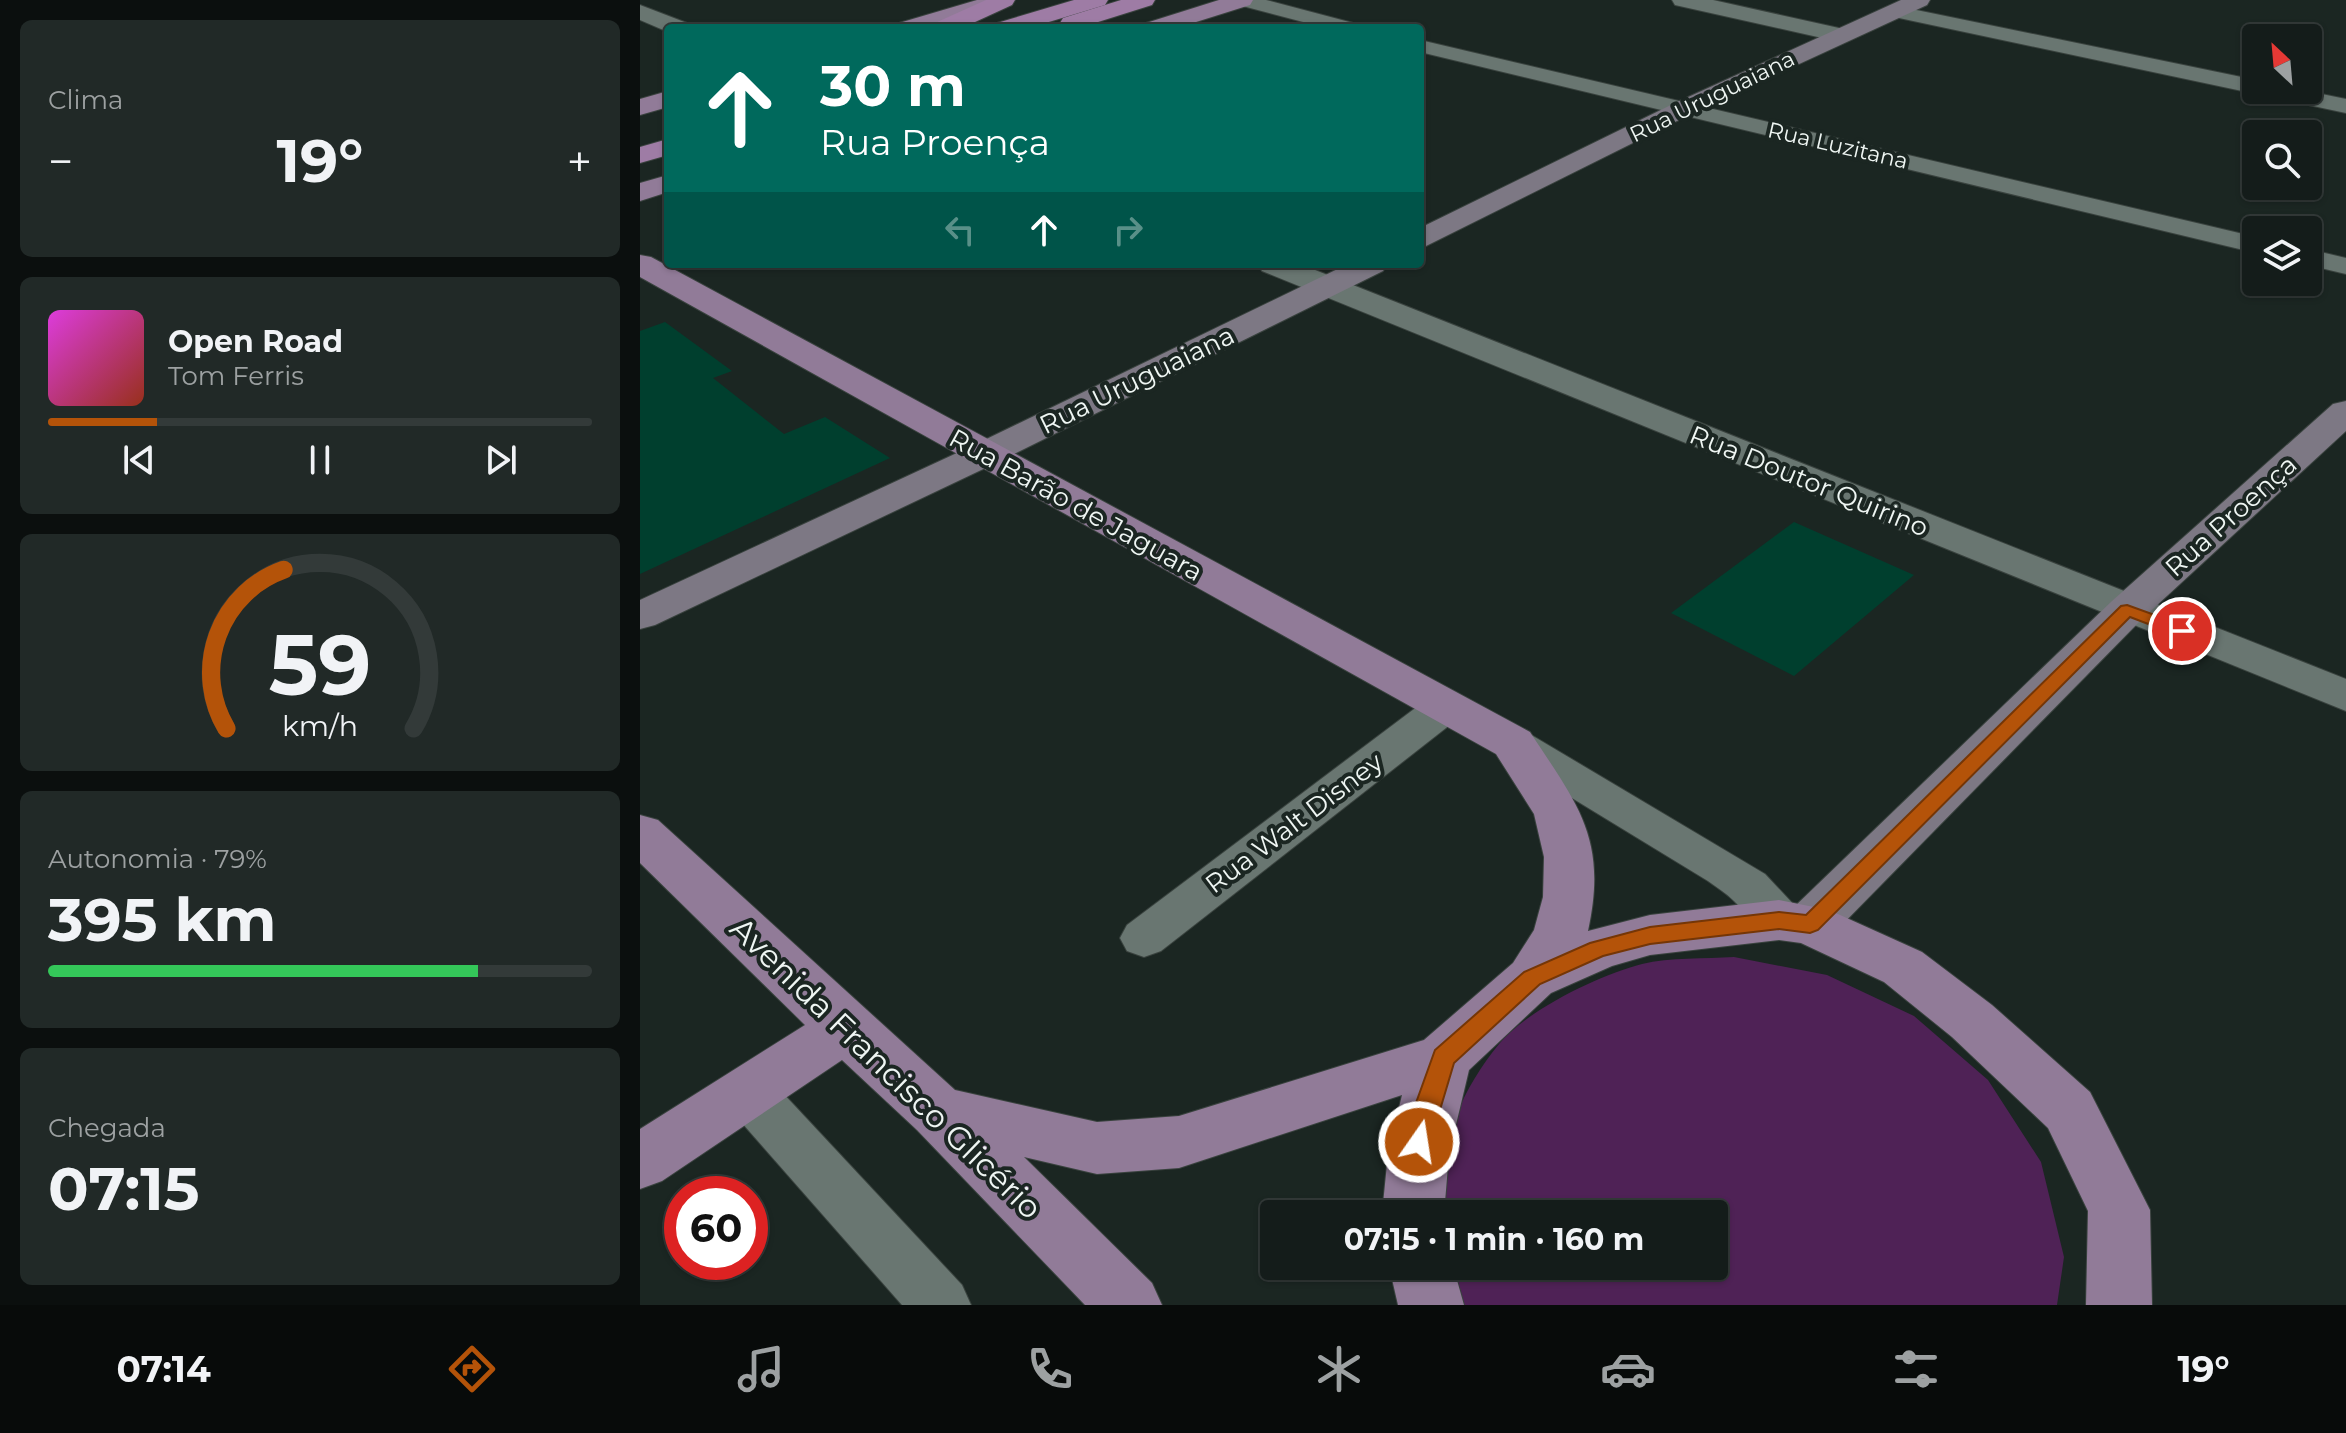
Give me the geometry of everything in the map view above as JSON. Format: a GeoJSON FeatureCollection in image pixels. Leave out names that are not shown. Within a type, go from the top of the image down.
{"type":"FeatureCollection","features":[{"type":"Feature","properties":{"kind":"highway"},"geometry":{"type":"LineString","coordinates":[[951,24],[1002,0]]}},
{"type":"Feature","properties":{"kind":"highway"},"geometry":{"type":"LineString","coordinates":[[1018,24],[1097,0]]}},
{"type":"Feature","properties":{"kind":"highway"},"geometry":{"type":"LineString","coordinates":[[1066,24],[1144,0]]}},
{"type":"Feature","properties":{"kind":"main road"},"geometry":{"type":"LineString","coordinates":[[921,24],[1002,0]]}},
{"type":"Feature","properties":{"kind":"main road"},"geometry":{"type":"LineString","coordinates":[[1167,24],[1242,0]]}},
{"type":"Feature","properties":{"kind":"main road","name":"Rua Uruguaiana"},"geometry":{"type":"LineString","coordinates":[[1424,238],[1684,108],[1919,0]]}},
{"type":"Feature","properties":{"kind":"main road"},"geometry":{"type":"LineString","coordinates":[[640,107],[664,100]]}},
{"type":"Feature","properties":{"kind":"main road"},"geometry":{"type":"LineString","coordinates":[[640,192],[664,184]]}},
{"type":"Feature","properties":{"kind":"main road","name":"Rua Barão de Jaguara"},"geometry":{"type":"LineString","coordinates":[[640,264],[1513,743]]}},
{"type":"Feature","properties":{"kind":"main road","name":"Rua Uruguaiana"},"geometry":{"type":"LineString","coordinates":[[640,616],[985,454],[1364,268]]}},
{"type":"Feature","properties":{"kind":"main road","name":"Rua Proença"},"geometry":{"type":"LineString","coordinates":[[1795,922],[2127,610],[2346,412]]}},
{"type":"Feature","properties":{"kind":"main road"},"geometry":{"type":"LineString","coordinates":[[938,1112],[1097,1148],[1179,1142],[1321,1099],[1444,1057],[1532,978],[1560,935],[1569,897],[1569,857],[1558,813],[1513,743]]}},
{"type":"Feature","properties":{"kind":"main road","name":"Avenida Francisco Glicério"},"geometry":{"type":"LineString","coordinates":[[640,833],[938,1112],[1129,1305]]}},
{"type":"Feature","properties":{"kind":"main road"},"geometry":{"type":"LineString","coordinates":[[1532,978],[1598,949],[1650,935],[1795,922],[1903,967],[1972,1021],[2069,1110],[2119,1210],[2119,1305]]}},
{"type":"Feature","properties":{"kind":"main road"},"geometry":{"type":"LineString","coordinates":[[640,1162],[845,1028]]}},
{"type":"Feature","properties":{"kind":"main road"},"geometry":{"type":"LineString","coordinates":[[1413,1200],[1414,1170],[1422,1128],[1444,1057]]}},
{"type":"Feature","properties":{"kind":"main road"},"geometry":{"type":"LineString","coordinates":[[1425,1280],[1431,1305]]}},
{"type":"Feature","properties":{"kind":"street"},"geometry":{"type":"LineString","coordinates":[[1242,0],[1335,24]]}},
{"type":"Feature","properties":{"kind":"street"},"geometry":{"type":"LineString","coordinates":[[1683,0],[1840,35]]}},
{"type":"Feature","properties":{"kind":"street"},"geometry":{"type":"LineString","coordinates":[[1892,11],[2242,84]]}},
{"type":"Feature","properties":{"kind":"street"},"geometry":{"type":"LineString","coordinates":[[640,12],[669,24]]}},
{"type":"Feature","properties":{"kind":"street","name":"Rua Luzitana"},"geometry":{"type":"LineString","coordinates":[[1424,47],[2242,242]]}},
{"type":"Feature","properties":{"kind":"street"},"geometry":{"type":"LineString","coordinates":[[2322,101],[2346,106]]}},
{"type":"Feature","properties":{"kind":"street"},"geometry":{"type":"LineString","coordinates":[[2322,260],[2346,266]]}},
{"type":"Feature","properties":{"kind":"street","name":"Rua Doutor Quirino"},"geometry":{"type":"LineString","coordinates":[[1283,268],[2346,696]]}},
{"type":"Feature","properties":{"kind":"street","name":"Rua Walt Disney"},"geometry":{"type":"LineString","coordinates":[[1144,938],[1445,707]]}},
{"type":"Feature","properties":{"kind":"street"},"geometry":{"type":"LineString","coordinates":[[1513,743],[1724,869],[1795,922]]}},
{"type":"Feature","properties":{"kind":"street"},"geometry":{"type":"LineString","coordinates":[[747,1091],[941,1305]]}},
{"type":"Feature","properties":{"kind":"shaded area"},"geometry":{"type":"Polygon","coordinates":[[[1734,957],[1827,975],[1914,1016],[1988,1080],[2041,1162],[2064,1257],[2057,1305],[1461,1305],[1451,1280],[1728,1280],[1728,1200],[1440,1200],[1446,1146],[1462,1102],[1485,1062],[1511,1031],[1565,995],[1605,976],[1642,964],[1676,959],[1734,957]]]}},
{"type":"Feature","properties":{"kind":"building"},"geometry":{"type":"Polygon","coordinates":[[[665,322],[732,371],[713,378],[784,434],[825,417],[890,458],[640,574],[640,331],[665,322]]]}},
{"type":"Feature","properties":{"kind":"building"},"geometry":{"type":"Polygon","coordinates":[[[1794,522],[1914,575],[1794,676],[1671,613],[1794,522]]]}},
{"type":"Feature","properties":{"kind":"route"},"geometry":{"type":"LineString","coordinates":[[1419,1142],[1424,1114],[1444,1057],[1532,978],[1598,949],[1650,935],[1779,920],[1810,924],[2127,610],[2182,631]]}}]}
